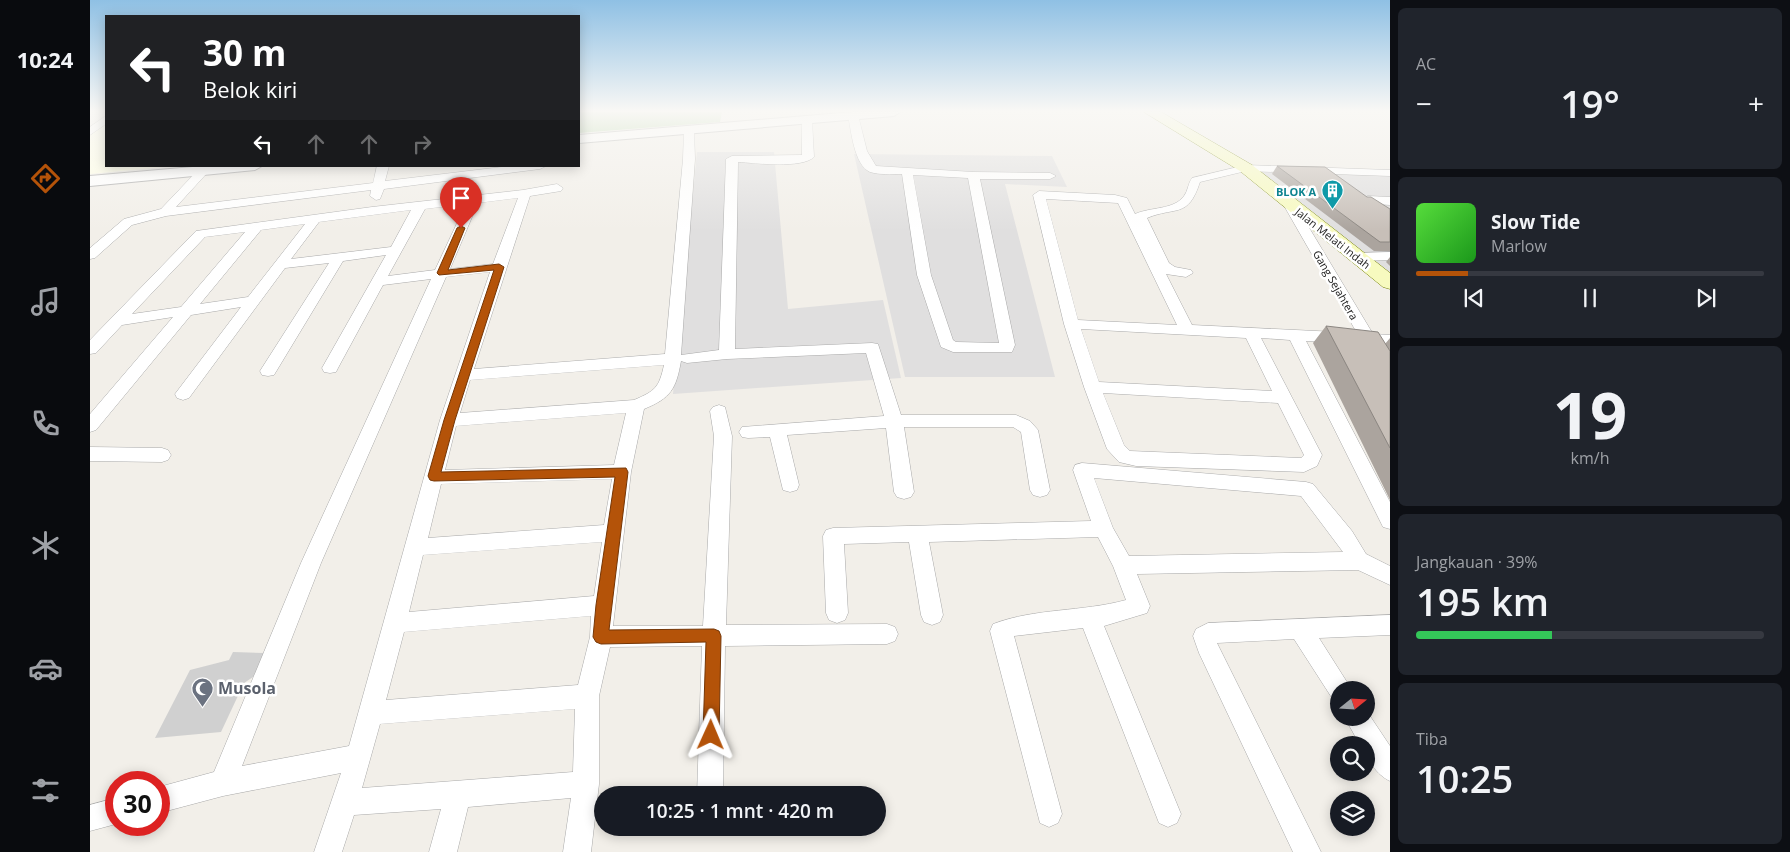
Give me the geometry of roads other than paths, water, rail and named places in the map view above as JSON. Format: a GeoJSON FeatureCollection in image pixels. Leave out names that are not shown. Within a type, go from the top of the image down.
{"type":"FeatureCollection","features":[{"type":"Feature","properties":{"kind":"main road","name":"Jalan Melati Indah"},"geometry":{"type":"LineString","coordinates":[[1219,152],[1246,168],[1390,283]]}},
{"type":"Feature","properties":{"kind":"street"},"geometry":{"type":"LineString","coordinates":[[449,420],[636,406],[658,397],[668,386],[680,359],[689,152]]}},
{"type":"Feature","properties":{"kind":"street"},"geometry":{"type":"LineString","coordinates":[[727,354],[732,159],[798,160],[808,157],[808,152]]}},
{"type":"Feature","properties":{"kind":"street"},"geometry":{"type":"LineString","coordinates":[[861,152],[866,163],[873,169],[1031,180],[1050,176]]}},
{"type":"Feature","properties":{"kind":"street"},"geometry":{"type":"LineString","coordinates":[[90,181],[246,167]]}},
{"type":"Feature","properties":{"kind":"street"},"geometry":{"type":"LineString","coordinates":[[372,211],[382,167]]}},
{"type":"Feature","properties":{"kind":"street"},"geometry":{"type":"LineString","coordinates":[[90,255],[128,222],[164,212],[532,167]]}},
{"type":"Feature","properties":{"kind":"street"},"geometry":{"type":"LineString","coordinates":[[1186,273],[1171,270],[1163,265],[1140,216],[1168,210],[1181,204],[1190,197],[1196,180],[1246,168],[1390,173]]}},
{"type":"Feature","properties":{"kind":"street"},"geometry":{"type":"LineString","coordinates":[[1327,171],[1346,184]]}},
{"type":"Feature","properties":{"kind":"street"},"geometry":{"type":"LineString","coordinates":[[164,212],[202,172]]}},
{"type":"Feature","properties":{"kind":"street"},"geometry":{"type":"LineString","coordinates":[[907,172],[924,275],[946,343],[953,347],[1002,349],[1007,345],[973,175]]}},
{"type":"Feature","properties":{"kind":"street"},"geometry":{"type":"LineString","coordinates":[[186,235],[523,194],[556,188]]}},
{"type":"Feature","properties":{"kind":"street"},"geometry":{"type":"LineString","coordinates":[[328,852],[359,757],[449,420],[524,197],[523,194]]}},
{"type":"Feature","properties":{"kind":"street"},"geometry":{"type":"LineString","coordinates":[[1187,330],[1123,201],[1115,198],[1039,194],[1072,324],[1092,387],[1116,449],[1125,457],[1136,459],[1304,465],[1311,461],[1312,456],[1251,334]]}},
{"type":"Feature","properties":{"kind":"street"},"geometry":{"type":"LineString","coordinates":[[1390,201],[1365,198],[1390,215]]}},
{"type":"Feature","properties":{"kind":"street"},"geometry":{"type":"LineString","coordinates":[[223,783],[310,563],[474,199]]}},
{"type":"Feature","properties":{"kind":"street","name":"Gang Sejahtera"},"geometry":{"type":"LineString","coordinates":[[1289,204],[1390,376]]}},
{"type":"Feature","properties":{"kind":"street"},"geometry":{"type":"LineString","coordinates":[[330,368],[420,206]]}},
{"type":"Feature","properties":{"kind":"street"},"geometry":{"type":"LineString","coordinates":[[183,394],[314,220]]}},
{"type":"Feature","properties":{"kind":"street"},"geometry":{"type":"LineString","coordinates":[[90,426],[257,226]]}},
{"type":"Feature","properties":{"kind":"street"},"geometry":{"type":"LineString","coordinates":[[90,349],[201,234]]}},
{"type":"Feature","properties":{"kind":"street"},"geometry":{"type":"LineString","coordinates":[[279,265],[397,250]]}},
{"type":"Feature","properties":{"kind":"street"},"geometry":{"type":"LineString","coordinates":[[1358,258],[1390,256]]}},
{"type":"Feature","properties":{"kind":"street"},"geometry":{"type":"LineString","coordinates":[[268,371],[339,257]]}},
{"type":"Feature","properties":{"kind":"street"},"geometry":{"type":"LineString","coordinates":[[378,281],[499,267]]}},
{"type":"Feature","properties":{"kind":"street"},"geometry":{"type":"LineString","coordinates":[[116,321],[253,301]]}},
{"type":"Feature","properties":{"kind":"street"},"geometry":{"type":"LineString","coordinates":[[1072,324],[1390,340]]}},
{"type":"Feature","properties":{"kind":"street"},"geometry":{"type":"LineString","coordinates":[[1296,336],[1390,521]]}},
{"type":"Feature","properties":{"kind":"street"},"geometry":{"type":"LineString","coordinates":[[464,375],[727,354],[872,348],[894,421],[904,492]]}},
{"type":"Feature","properties":{"kind":"street"},"geometry":{"type":"LineString","coordinates":[[1092,387],[1282,397]]}},
{"type":"Feature","properties":{"kind":"street"},"geometry":{"type":"LineString","coordinates":[[577,852],[586,784],[587,696],[601,637],[612,533],[622,472],[636,406]]}},
{"type":"Feature","properties":{"kind":"street"},"geometry":{"type":"LineString","coordinates":[[710,786],[714,636],[723,436],[718,411]]}},
{"type":"Feature","properties":{"kind":"street"},"geometry":{"type":"LineString","coordinates":[[748,432],[894,421],[1016,421],[1029,430],[1040,490]]}},
{"type":"Feature","properties":{"kind":"street"},"geometry":{"type":"LineString","coordinates":[[777,430],[790,485]]}},
{"type":"Feature","properties":{"kind":"street"},"geometry":{"type":"LineString","coordinates":[[90,454],[162,455]]}},
{"type":"Feature","properties":{"kind":"street"},"geometry":{"type":"LineString","coordinates":[[1049,814],[1001,631],[1014,626],[1104,616],[1139,606],[1123,565],[1104,529],[1082,470],[1306,489],[1345,537],[1358,561]]}},
{"type":"Feature","properties":{"kind":"street"},"geometry":{"type":"LineString","coordinates":[[434,476],[622,472]]}},
{"type":"Feature","properties":{"kind":"street"},"geometry":{"type":"LineString","coordinates":[[838,613],[833,536],[1104,529]]}},
{"type":"Feature","properties":{"kind":"street"},"geometry":{"type":"LineString","coordinates":[[414,547],[612,533]]}},
{"type":"Feature","properties":{"kind":"street"},"geometry":{"type":"LineString","coordinates":[[918,534],[932,615]]}},
{"type":"Feature","properties":{"kind":"street"},"geometry":{"type":"LineString","coordinates":[[1123,565],[1358,561],[1390,576]]}},
{"type":"Feature","properties":{"kind":"street"},"geometry":{"type":"LineString","coordinates":[[394,623],[603,605]]}},
{"type":"Feature","properties":{"kind":"street"},"geometry":{"type":"LineString","coordinates":[[1090,618],[1168,814]]}},
{"type":"Feature","properties":{"kind":"street"},"geometry":{"type":"LineString","coordinates":[[1307,852],[1207,646],[1204,636],[1208,633],[1390,625]]}},
{"type":"Feature","properties":{"kind":"street"},"geometry":{"type":"LineString","coordinates":[[1301,630],[1334,681]]}},
{"type":"Feature","properties":{"kind":"street"},"geometry":{"type":"LineString","coordinates":[[601,637],[887,634]]}},
{"type":"Feature","properties":{"kind":"street"},"geometry":{"type":"LineString","coordinates":[[371,713],[587,696]]}},
{"type":"Feature","properties":{"kind":"street"},"geometry":{"type":"LineString","coordinates":[[1362,726],[1390,768]]}},
{"type":"Feature","properties":{"kind":"street"},"geometry":{"type":"LineString","coordinates":[[170,797],[223,783],[359,757]]}},
{"type":"Feature","properties":{"kind":"street"},"geometry":{"type":"LineString","coordinates":[[345,802],[586,784]]}},
{"type":"Feature","properties":{"kind":"street"},"geometry":{"type":"LineString","coordinates":[[443,852],[458,795]]}},
{"type":"Feature","properties":{"kind":"street"},"geometry":{"type":"LineString","coordinates":[[90,818],[105,814]]}},
{"type":"Feature","properties":{"kind":"place","name":"BLOK A"},"geometry":{"type":"Point","coordinates":[1332,210]}},
{"type":"Feature","properties":{"kind":"place","name":"Musola"},"geometry":{"type":"Point","coordinates":[202,707]}}]}
